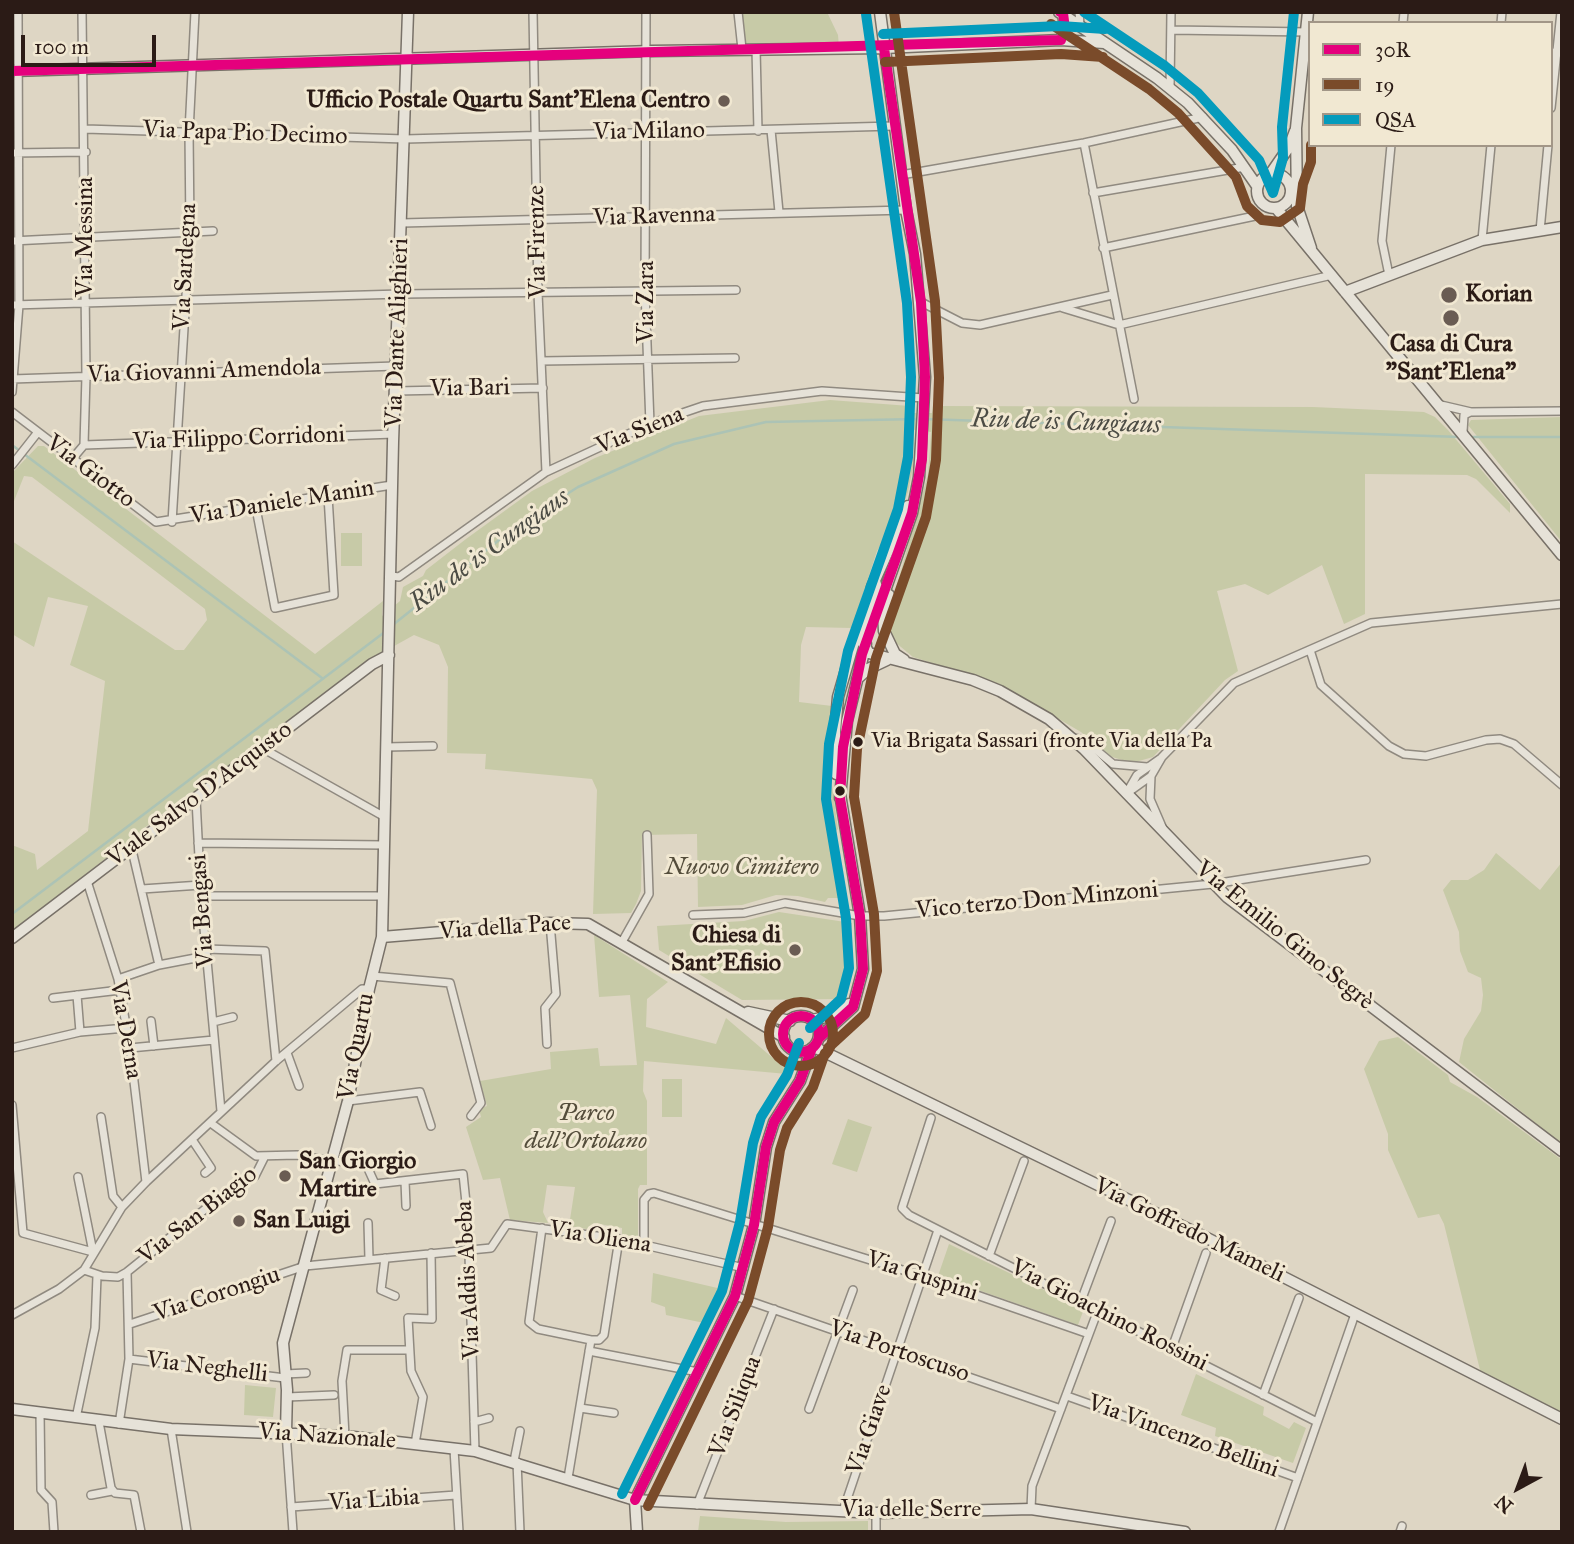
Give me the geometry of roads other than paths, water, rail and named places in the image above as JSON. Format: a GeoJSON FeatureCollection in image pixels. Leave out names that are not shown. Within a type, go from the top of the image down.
{"type":"FeatureCollection","features":[{"type":"Feature","properties":{"kind":"street"},"geometry":{"type":"LineString","coordinates":[[12,392],[18,12]]}},
{"type":"Feature","properties":{"kind":"street","name":"Via Messina"},"geometry":{"type":"LineString","coordinates":[[82,12],[86,152],[84,445]]}},
{"type":"Feature","properties":{"kind":"street","name":"Via Sardegna"},"geometry":{"type":"LineString","coordinates":[[172,522],[190,232],[189,132],[195,12]]}},
{"type":"Feature","properties":{"kind":"street","name":"Via Dante Alighieri"},"geometry":{"type":"LineString","coordinates":[[389,650],[408,12]]}},
{"type":"Feature","properties":{"kind":"street","name":"Via Firenze"},"geometry":{"type":"LineString","coordinates":[[533,12],[538,293],[546,472]]}},
{"type":"Feature","properties":{"kind":"street","name":"Via Zara"},"geometry":{"type":"LineString","coordinates":[[646,12],[648,218],[645,291],[650,424]]}},
{"type":"Feature","properties":{"kind":"street"},"geometry":{"type":"LineString","coordinates":[[738,12],[741,49]]}},
{"type":"Feature","properties":{"kind":"street"},"geometry":{"type":"LineString","coordinates":[[839,746],[865,647],[912,513],[923,432],[921,302],[880,12]]}},
{"type":"Feature","properties":{"kind":"street"},"geometry":{"type":"LineString","coordinates":[[1079,12],[1080,25]]}},
{"type":"Feature","properties":{"kind":"street"},"geometry":{"type":"LineString","coordinates":[[1170,88],[1171,12]]}},
{"type":"Feature","properties":{"kind":"street"},"geometry":{"type":"LineString","coordinates":[[1308,12],[1296,128],[1297,206],[1312,250]]}},
{"type":"Feature","properties":{"kind":"street"},"geometry":{"type":"LineString","coordinates":[[1553,89],[1561,12]]}},
{"type":"Feature","properties":{"kind":"street"},"geometry":{"type":"LineString","coordinates":[[1061,13],[1065,29],[1061,40]]}},
{"type":"Feature","properties":{"kind":"street"},"geometry":{"type":"LineString","coordinates":[[1061,13],[1170,88],[1203,117],[1247,168],[1264,178],[1278,174],[1289,181]]}},
{"type":"Feature","properties":{"kind":"street"},"geometry":{"type":"LineString","coordinates":[[1171,30],[1308,32]]}},
{"type":"Feature","properties":{"kind":"street"},"geometry":{"type":"LineString","coordinates":[[15,71],[646,51],[884,48],[1061,40],[1104,43]]}},
{"type":"Feature","properties":{"kind":"street"},"geometry":{"type":"LineString","coordinates":[[756,49],[758,131]]}},
{"type":"Feature","properties":{"kind":"street"},"geometry":{"type":"LineString","coordinates":[[901,175],[1084,143],[1200,120],[1203,117]]}},
{"type":"Feature","properties":{"kind":"street","name":"Via Milano"},"geometry":{"type":"LineString","coordinates":[[405,139],[894,126]]}},
{"type":"Feature","properties":{"kind":"street"},"geometry":{"type":"LineString","coordinates":[[1296,128],[1289,148],[1264,178],[1259,199],[1263,205],[1276,208],[1443,409],[1463,427],[1562,555]]}},
{"type":"Feature","properties":{"kind":"street","name":"Via Papa Pio Decimo"},"geometry":{"type":"LineString","coordinates":[[85,129],[405,139]]}},
{"type":"Feature","properties":{"kind":"street"},"geometry":{"type":"LineString","coordinates":[[771,131],[779,212]]}},
{"type":"Feature","properties":{"kind":"street"},"geometry":{"type":"LineString","coordinates":[[1084,143],[1134,399]]}},
{"type":"Feature","properties":{"kind":"street"},"geometry":{"type":"LineString","coordinates":[[1389,275],[1382,241],[1391,147]]}},
{"type":"Feature","properties":{"kind":"street"},"geometry":{"type":"LineString","coordinates":[[1482,240],[1491,147]]}},
{"type":"Feature","properties":{"kind":"street"},"geometry":{"type":"LineString","coordinates":[[1540,230],[1548,147]]}},
{"type":"Feature","properties":{"kind":"street"},"geometry":{"type":"LineString","coordinates":[[15,153],[86,152]]}},
{"type":"Feature","properties":{"kind":"street"},"geometry":{"type":"LineString","coordinates":[[1297,160],[1289,181],[1289,200],[1294,222],[1312,250]]}},
{"type":"Feature","properties":{"kind":"street"},"geometry":{"type":"LineString","coordinates":[[1093,193],[1247,168]]}},
{"type":"Feature","properties":{"kind":"street"},"geometry":{"type":"LineString","coordinates":[[1276,208],[1289,200]]}},
{"type":"Feature","properties":{"kind":"street","name":"Via Ravenna"},"geometry":{"type":"LineString","coordinates":[[402,223],[906,210]]}},
{"type":"Feature","properties":{"kind":"street"},"geometry":{"type":"LineString","coordinates":[[1103,248],[1255,216]]}},
{"type":"Feature","properties":{"kind":"street"},"geometry":{"type":"LineString","coordinates":[[1345,292],[1482,240],[1562,228]]}},
{"type":"Feature","properties":{"kind":"street"},"geometry":{"type":"LineString","coordinates":[[15,241],[213,231]]}},
{"type":"Feature","properties":{"kind":"street"},"geometry":{"type":"LineString","coordinates":[[1063,308],[1119,325],[1332,275]]}},
{"type":"Feature","properties":{"kind":"street"},"geometry":{"type":"LineString","coordinates":[[15,305],[401,294],[736,290]]}},
{"type":"Feature","properties":{"kind":"street"},"geometry":{"type":"LineString","coordinates":[[921,302],[962,323],[980,325],[1112,295]]}},
{"type":"Feature","properties":{"kind":"street"},"geometry":{"type":"LineString","coordinates":[[541,361],[735,358]]}},
{"type":"Feature","properties":{"kind":"street","name":"Via Giovanni Amendola"},"geometry":{"type":"LineString","coordinates":[[14,379],[397,366]]}},
{"type":"Feature","properties":{"kind":"street","name":"Via Bari"},"geometry":{"type":"LineString","coordinates":[[396,391],[544,388]]}},
{"type":"Feature","properties":{"kind":"street","name":"Via Siena"},"geometry":{"type":"LineString","coordinates":[[391,576],[399,577],[546,472],[650,424],[703,406],[822,391],[924,398]]}},
{"type":"Feature","properties":{"kind":"street"},"geometry":{"type":"LineString","coordinates":[[1443,409],[1471,412],[1562,411]]}},
{"type":"Feature","properties":{"kind":"street","name":"Via Giotto"},"geometry":{"type":"LineString","coordinates":[[12,412],[156,522],[172,522]]}},
{"type":"Feature","properties":{"kind":"street"},"geometry":{"type":"LineString","coordinates":[[1463,427],[1464,415],[1471,412]]}},
{"type":"Feature","properties":{"kind":"street"},"geometry":{"type":"LineString","coordinates":[[15,462],[38,432]]}},
{"type":"Feature","properties":{"kind":"street","name":"Via Filippo Corridoni"},"geometry":{"type":"LineString","coordinates":[[84,445],[394,434]]}},
{"type":"Feature","properties":{"kind":"street"},"geometry":{"type":"LineString","coordinates":[[73,458],[84,445]]}},
{"type":"Feature","properties":{"kind":"street","name":"Via Daniele Manin"},"geometry":{"type":"LineString","coordinates":[[172,522],[392,485]]}},
{"type":"Feature","properties":{"kind":"street"},"geometry":{"type":"LineString","coordinates":[[794,1050],[805,1052],[844,1017],[856,998],[863,969],[860,916],[841,798],[837,707],[845,671],[874,581],[916,488]]}},
{"type":"Feature","properties":{"kind":"street"},"geometry":{"type":"LineString","coordinates":[[256,508],[275,608],[334,595],[328,496]]}},
{"type":"Feature","properties":{"kind":"street"},"geometry":{"type":"LineString","coordinates":[[865,647],[860,640],[878,591],[874,581]]}},
{"type":"Feature","properties":{"kind":"street"},"geometry":{"type":"LineString","coordinates":[[855,681],[867,669],[895,658],[883,622],[890,594],[886,586]]}},
{"type":"Feature","properties":{"kind":"street"},"geometry":{"type":"LineString","coordinates":[[1126,793],[1151,776],[1162,757],[1234,683],[1371,622],[1561,603]]}},
{"type":"Feature","properties":{"kind":"street"},"geometry":{"type":"LineString","coordinates":[[837,707],[844,702],[859,647],[865,647]]}},
{"type":"Feature","properties":{"kind":"street","name":"Via Emilio Gino Segrè"},"geometry":{"type":"LineString","coordinates":[[865,647],[1000,691],[1049,719],[1072,737],[1213,884],[1562,1151]]}},
{"type":"Feature","properties":{"kind":"street","name":"Via Quartu"},"geometry":{"type":"LineString","coordinates":[[286,1432],[287,1397],[283,1343],[320,1212],[329,1161],[348,1101],[369,989],[382,937],[389,650]]}},
{"type":"Feature","properties":{"kind":"street","name":"Viale Salvo D'Acquisto"},"geometry":{"type":"LineString","coordinates":[[12,938],[389,650]]}},
{"type":"Feature","properties":{"kind":"street"},"geometry":{"type":"LineString","coordinates":[[1310,650],[1321,685],[1389,746],[1404,754],[1426,756],[1486,740],[1500,739],[1514,744],[1562,786]]}},
{"type":"Feature","properties":{"kind":"street"},"geometry":{"type":"LineString","coordinates":[[1072,737],[1084,740],[1113,764],[1147,766]]}},
{"type":"Feature","properties":{"kind":"street"},"geometry":{"type":"LineString","coordinates":[[386,747],[433,746]]}},
{"type":"Feature","properties":{"kind":"street"},"geometry":{"type":"LineString","coordinates":[[262,748],[383,816]]}},
{"type":"Feature","properties":{"kind":"street"},"geometry":{"type":"LineString","coordinates":[[1126,793],[1129,785],[1147,766],[1162,757]]}},
{"type":"Feature","properties":{"kind":"street"},"geometry":{"type":"LineString","coordinates":[[1151,776],[1150,799],[1163,834]]}},
{"type":"Feature","properties":{"kind":"street","name":"Via Bengasi"},"geometry":{"type":"LineString","coordinates":[[195,799],[221,1111]]}},
{"type":"Feature","properties":{"kind":"street"},"geometry":{"type":"LineString","coordinates":[[622,942],[649,894],[647,835]]}},
{"type":"Feature","properties":{"kind":"street"},"geometry":{"type":"LineString","coordinates":[[198,843],[384,845]]}},
{"type":"Feature","properties":{"kind":"street"},"geometry":{"type":"LineString","coordinates":[[131,846],[159,965]]}},
{"type":"Feature","properties":{"kind":"street","name":"Vico terzo Don Minzoni"},"geometry":{"type":"LineString","coordinates":[[860,916],[1213,884],[1366,860]]}},
{"type":"Feature","properties":{"kind":"street","name":"Via Derna"},"geometry":{"type":"LineString","coordinates":[[87,881],[118,979],[130,1048],[146,1182]]}},
{"type":"Feature","properties":{"kind":"street"},"geometry":{"type":"LineString","coordinates":[[142,889],[201,885]]}},
{"type":"Feature","properties":{"kind":"street"},"geometry":{"type":"LineString","coordinates":[[201,895],[383,896]]}},
{"type":"Feature","properties":{"kind":"street"},"geometry":{"type":"LineString","coordinates":[[693,915],[744,913],[785,903],[860,916]]}},
{"type":"Feature","properties":{"kind":"street"},"geometry":{"type":"LineString","coordinates":[[547,1044],[545,1008],[556,994],[550,923]]}},
{"type":"Feature","properties":{"kind":"street","name":"Via della Pace"},"geometry":{"type":"LineString","coordinates":[[382,937],[550,923],[588,924],[784,1037]]}},
{"type":"Feature","properties":{"kind":"street"},"geometry":{"type":"LineString","coordinates":[[118,979],[206,952],[265,951],[276,1061]]}},
{"type":"Feature","properties":{"kind":"street"},"geometry":{"type":"LineString","coordinates":[[372,976],[450,983],[481,1104],[471,1116]]}},
{"type":"Feature","properties":{"kind":"street"},"geometry":{"type":"LineString","coordinates":[[12,1315],[59,1289],[84,1270],[122,1207],[146,1182],[212,1124],[221,1111],[276,1061],[362,989],[369,989]]}},
{"type":"Feature","properties":{"kind":"street"},"geometry":{"type":"LineString","coordinates":[[53,998],[120,990]]}},
{"type":"Feature","properties":{"kind":"street"},"geometry":{"type":"LineString","coordinates":[[77,995],[80,1032]]}},
{"type":"Feature","properties":{"kind":"street"},"geometry":{"type":"LineString","coordinates":[[800,1081],[794,1050],[784,1037],[790,1021],[801,1016],[812,1020],[830,1016],[856,998]]}},
{"type":"Feature","properties":{"kind":"street","name":"Via della Pace"},"geometry":{"type":"LineString","coordinates":[[741,1012],[790,1021]]}},
{"type":"Feature","properties":{"kind":"street"},"geometry":{"type":"LineString","coordinates":[[212,1021],[233,1017]]}},
{"type":"Feature","properties":{"kind":"street"},"geometry":{"type":"LineString","coordinates":[[637,1532],[635,1500],[735,1296],[754,1225],[766,1147],[774,1122],[800,1081],[815,1044],[819,1030],[812,1020]]}},
{"type":"Feature","properties":{"kind":"street"},"geometry":{"type":"LineString","coordinates":[[151,1021],[154,1046]]}},
{"type":"Feature","properties":{"kind":"street"},"geometry":{"type":"LineString","coordinates":[[12,1048],[80,1032],[126,1028]]}},
{"type":"Feature","properties":{"kind":"street"},"geometry":{"type":"LineString","coordinates":[[130,1048],[214,1040]]}},
{"type":"Feature","properties":{"kind":"street","name":"Via Goffredo Mameli"},"geometry":{"type":"LineString","coordinates":[[815,1044],[1207,1238],[1562,1419]]}},
{"type":"Feature","properties":{"kind":"street"},"geometry":{"type":"LineString","coordinates":[[287,1053],[299,1086]]}},
{"type":"Feature","properties":{"kind":"street"},"geometry":{"type":"LineString","coordinates":[[348,1101],[420,1092],[431,1126]]}},
{"type":"Feature","properties":{"kind":"street"},"geometry":{"type":"LineString","coordinates":[[12,1105],[16,1193],[23,1233],[93,1252]]}},
{"type":"Feature","properties":{"kind":"street"},"geometry":{"type":"LineString","coordinates":[[101,1117],[113,1196],[122,1207]]}},
{"type":"Feature","properties":{"kind":"street","name":"Via Gioachino Rossini"},"geometry":{"type":"LineString","coordinates":[[931,1118],[902,1208],[938,1230],[1317,1422]]}},
{"type":"Feature","properties":{"kind":"street"},"geometry":{"type":"LineString","coordinates":[[212,1124],[249,1152],[264,1158],[297,1155],[329,1161]]}},
{"type":"Feature","properties":{"kind":"street"},"geometry":{"type":"LineString","coordinates":[[193,1141],[211,1168],[205,1173]]}},
{"type":"Feature","properties":{"kind":"street","name":"Via San Biagio"},"geometry":{"type":"LineString","coordinates":[[97,1276],[118,1277],[127,1272],[219,1198],[255,1176],[264,1158]]}},
{"type":"Feature","properties":{"kind":"street","name":"Via Addis Abeba"},"geometry":{"type":"LineString","coordinates":[[329,1161],[365,1162],[374,1184],[463,1174],[475,1451]]}},
{"type":"Feature","properties":{"kind":"street"},"geometry":{"type":"LineString","coordinates":[[989,1256],[1024,1161]]}},
{"type":"Feature","properties":{"kind":"street"},"geometry":{"type":"LineString","coordinates":[[78,1177],[93,1252]]}},
{"type":"Feature","properties":{"kind":"street"},"geometry":{"type":"LineString","coordinates":[[405,1181],[406,1206]]}},
{"type":"Feature","properties":{"kind":"street","name":"Via Guspini"},"geometry":{"type":"LineString","coordinates":[[644,1244],[644,1200],[649,1194],[922,1276],[1089,1334]]}},
{"type":"Feature","properties":{"kind":"street"},"geometry":{"type":"LineString","coordinates":[[1081,1301],[1111,1221]]}},
{"type":"Feature","properties":{"kind":"street"},"geometry":{"type":"LineString","coordinates":[[368,1223],[369,1259]]}},
{"type":"Feature","properties":{"kind":"street","name":"Via Oliena"},"geometry":{"type":"LineString","coordinates":[[467,1250],[491,1248],[507,1224],[619,1239],[744,1268]]}},
{"type":"Feature","properties":{"kind":"street"},"geometry":{"type":"LineString","coordinates":[[542,1228],[528,1318],[534,1328],[591,1340],[601,1339],[619,1239]]}},
{"type":"Feature","properties":{"kind":"street","name":"Via Giave"},"geometry":{"type":"LineString","coordinates":[[843,1511],[938,1230]]}},
{"type":"Feature","properties":{"kind":"street","name":"Via Corongiu"},"geometry":{"type":"LineString","coordinates":[[130,1324],[304,1266],[467,1250]]}},
{"type":"Feature","properties":{"kind":"street"},"geometry":{"type":"LineString","coordinates":[[415,1444],[422,1397],[411,1371],[408,1318],[432,1319],[431,1253]]}},
{"type":"Feature","properties":{"kind":"street"},"geometry":{"type":"LineString","coordinates":[[1172,1348],[1206,1253]]}},
{"type":"Feature","properties":{"kind":"street"},"geometry":{"type":"LineString","coordinates":[[385,1258],[381,1290],[395,1296]]}},
{"type":"Feature","properties":{"kind":"street"},"geometry":{"type":"LineString","coordinates":[[76,1418],[94,1328],[97,1276],[84,1270]]}},
{"type":"Feature","properties":{"kind":"street","name":"Via San Biagio"},"geometry":{"type":"LineString","coordinates":[[119,1424],[129,1359],[127,1272]]}},
{"type":"Feature","properties":{"kind":"street"},"geometry":{"type":"LineString","coordinates":[[809,1409],[852,1290]]}},
{"type":"Feature","properties":{"kind":"street","name":"Via Portoscuso"},"geometry":{"type":"LineString","coordinates":[[735,1296],[1061,1409]]}},
{"type":"Feature","properties":{"kind":"street"},"geometry":{"type":"LineString","coordinates":[[1263,1395],[1299,1298]]}},
{"type":"Feature","properties":{"kind":"street","name":"Via Siliqua"},"geometry":{"type":"LineString","coordinates":[[697,1505],[775,1309]]}},
{"type":"Feature","properties":{"kind":"street"},"geometry":{"type":"LineString","coordinates":[[1031,1509],[1032,1486],[1098,1310]]}},
{"type":"Feature","properties":{"kind":"street"},"geometry":{"type":"LineString","coordinates":[[1279,1532],[1355,1314]]}},
{"type":"Feature","properties":{"kind":"street"},"geometry":{"type":"LineString","coordinates":[[568,1478],[591,1340]]}},
{"type":"Feature","properties":{"kind":"street"},"geometry":{"type":"LineString","coordinates":[[345,1436],[342,1381],[347,1350],[408,1350]]}},
{"type":"Feature","properties":{"kind":"street"},"geometry":{"type":"LineString","coordinates":[[589,1351],[698,1372]]}},
{"type":"Feature","properties":{"kind":"street","name":"Via Neghelli"},"geometry":{"type":"LineString","coordinates":[[129,1359],[285,1376],[306,1373]]}},
{"type":"Feature","properties":{"kind":"street"},"geometry":{"type":"LineString","coordinates":[[287,1397],[334,1395]]}},
{"type":"Feature","properties":{"kind":"street","name":"Via Vincenzo Bellini"},"geometry":{"type":"LineString","coordinates":[[1067,1396],[1298,1478]]}},
{"type":"Feature","properties":{"kind":"street"},"geometry":{"type":"LineString","coordinates":[[580,1408],[614,1413]]}},
{"type":"Feature","properties":{"kind":"street","name":"Via Nazionale"},"geometry":{"type":"LineString","coordinates":[[12,1409],[171,1429],[345,1436],[475,1451],[515,1461],[635,1500]]}},
{"type":"Feature","properties":{"kind":"street"},"geometry":{"type":"LineString","coordinates":[[40,1412],[41,1490],[52,1502],[54,1532]]}},
{"type":"Feature","properties":{"kind":"street"},"geometry":{"type":"LineString","coordinates":[[474,1422],[489,1418]]}},
{"type":"Feature","properties":{"kind":"street"},"geometry":{"type":"LineString","coordinates":[[99,1422],[102,1454],[112,1491]]}},
{"type":"Feature","properties":{"kind":"street"},"geometry":{"type":"LineString","coordinates":[[171,1429],[187,1532]]}},
{"type":"Feature","properties":{"kind":"street"},"geometry":{"type":"LineString","coordinates":[[520,1431],[515,1461],[520,1532]]}},
{"type":"Feature","properties":{"kind":"street"},"geometry":{"type":"LineString","coordinates":[[286,1432],[293,1532]]}},
{"type":"Feature","properties":{"kind":"street"},"geometry":{"type":"LineString","coordinates":[[454,1449],[459,1532]]}},
{"type":"Feature","properties":{"kind":"street"},"geometry":{"type":"LineString","coordinates":[[91,1494],[112,1491],[134,1495],[141,1532]]}},
{"type":"Feature","properties":{"kind":"street","name":"Via Libia"},"geometry":{"type":"LineString","coordinates":[[291,1507],[456,1495]]}},
{"type":"Feature","properties":{"kind":"street","name":"Via delle Serre"},"geometry":{"type":"LineString","coordinates":[[635,1500],[876,1513],[1031,1509],[1185,1532]]}},
{"type":"Feature","properties":{"kind":"street"},"geometry":{"type":"LineString","coordinates":[[876,1513],[876,1532]]}},
{"type":"Feature","properties":{"kind":"waterway","name":"Riu de is Cungiaus"},"geometry":{"type":"LineString","coordinates":[[394,624],[514,528],[578,487],[674,444],[766,422],[918,419]]}},
{"type":"Feature","properties":{"kind":"waterway","name":"Riu de is Cungiaus"},"geometry":{"type":"LineString","coordinates":[[924,419],[1460,437]]}},
{"type":"Feature","properties":{"kind":"waterway","name":"Riu de is Cungiaus"},"geometry":{"type":"LineString","coordinates":[[1470,437],[1562,437]]}},
{"type":"Feature","properties":{"kind":"waterway"},"geometry":{"type":"LineString","coordinates":[[12,445],[322,678]]}},
{"type":"Feature","properties":{"kind":"waterway","name":"Riu de is Cungiaus"},"geometry":{"type":"LineString","coordinates":[[12,914],[386,631]]}},
{"type":"Feature","properties":{"kind":"place","name":"Ufficio Postale Quartu Sant'Elena Centro"},"geometry":{"type":"Point","coordinates":[724,101]}},
{"type":"Feature","properties":{"kind":"place","name":"Korian"},"geometry":{"type":"Point","coordinates":[1449,295]}},
{"type":"Feature","properties":{"kind":"place","name":"Casa di Cura \"Sant'Elena\""},"geometry":{"type":"Point","coordinates":[1451,318]}},
{"type":"Feature","properties":{"kind":"place","name":"Via Brigata Sassari (fronte Via della Pa"},"geometry":{"type":"Point","coordinates":[858,742]}},
{"type":"Feature","properties":{"kind":"place","name":"Chiesa di Sant'Efisio"},"geometry":{"type":"Point","coordinates":[795,950]}},
{"type":"Feature","properties":{"kind":"place","name":"San Giorgio Martire"},"geometry":{"type":"Point","coordinates":[285,1176]}},
{"type":"Feature","properties":{"kind":"place","name":"San Luigi"},"geometry":{"type":"Point","coordinates":[239,1221]}},
{"type":"Feature","properties":{"kind":"park label","name":"Nuovo Cimitero"},"geometry":{"type":"Point","coordinates":[742,868]}},
{"type":"Feature","properties":{"kind":"park label","name":"Parco dell'Ortolano"},"geometry":{"type":"Point","coordinates":[586,1128]}}]}
